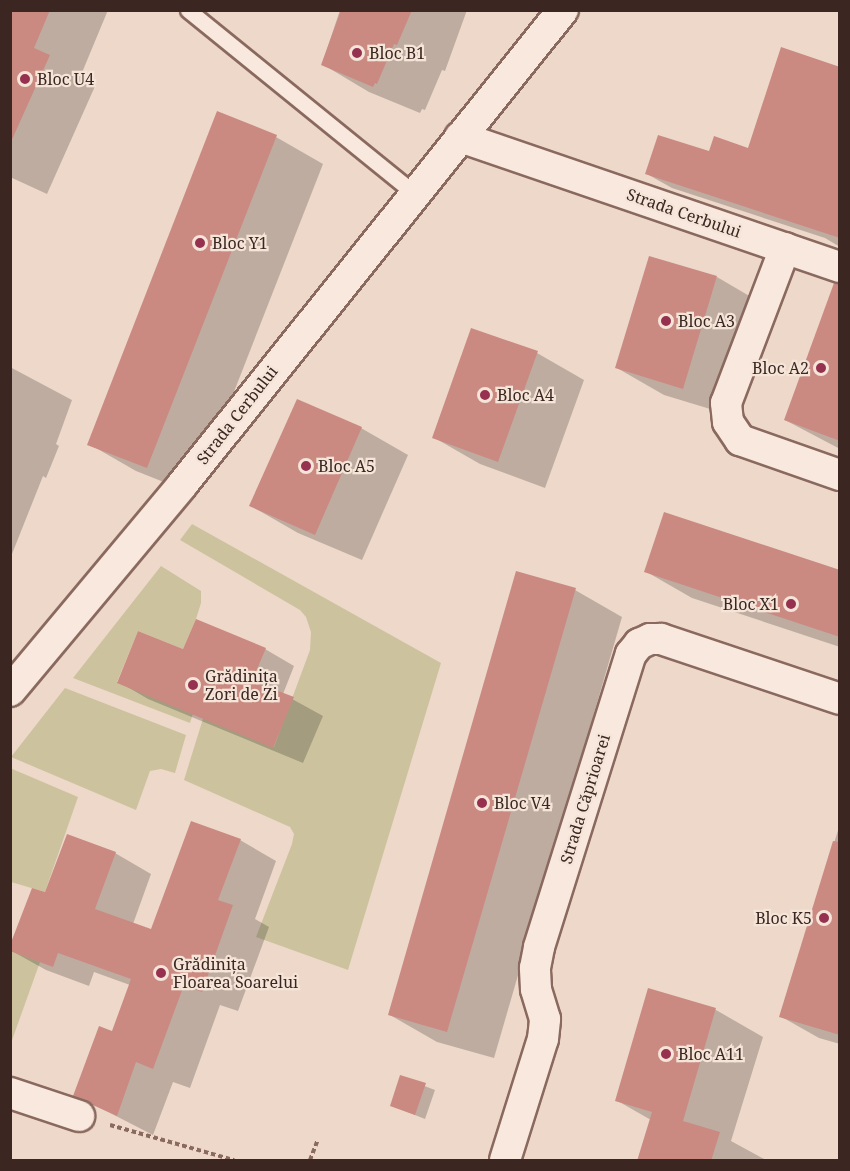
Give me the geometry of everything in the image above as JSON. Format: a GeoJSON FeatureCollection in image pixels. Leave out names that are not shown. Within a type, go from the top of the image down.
{"type":"FeatureCollection","features":[{"type":"Feature","properties":{"kind":"street","name":"Strada Cerbului"},"geometry":{"type":"LineString","coordinates":[[10,691],[182,484],[563,10]]}},
{"type":"Feature","properties":{"kind":"street","name":"Strada Cerbului"},"geometry":{"type":"LineString","coordinates":[[460,137],[840,267]]}},
{"type":"Feature","properties":{"kind":"street"},"geometry":{"type":"LineString","coordinates":[[785,248],[726,403],[728,422],[740,440],[840,475]]}},
{"type":"Feature","properties":{"kind":"street","name":"Strada Căprioarei"},"geometry":{"type":"LineString","coordinates":[[505,1161],[543,1039],[544,1019],[536,989],[535,968],[539,947],[631,654],[639,644],[650,639],[662,639],[840,699]]}},
{"type":"Feature","properties":{"kind":"street"},"geometry":{"type":"LineString","coordinates":[[10,1093],[79,1116]]}},
{"type":"Feature","properties":{"kind":"lane"},"geometry":{"type":"LineString","coordinates":[[188,10],[414,193]]}},
{"type":"Feature","properties":{"kind":"path"},"geometry":{"type":"LineString","coordinates":[[79,1116],[234,1161]]}},
{"type":"Feature","properties":{"kind":"path"},"geometry":{"type":"LineString","coordinates":[[310,1161],[318,1139]]}},
{"type":"Feature","properties":{"kind":"shaded area"},"geometry":{"type":"Polygon","coordinates":[[[192,524],[441,663],[348,970],[256,937],[292,844],[294,834],[290,827],[184,780],[210,696],[212,722],[274,747],[310,650],[311,632],[306,617],[300,610],[180,540],[192,524]]]}},
{"type":"Feature","properties":{"kind":"shaded area"},"geometry":{"type":"Polygon","coordinates":[[[161,566],[201,591],[201,603],[196,619],[183,649],[138,631],[117,682],[200,692],[190,723],[73,678],[161,566]]]}},
{"type":"Feature","properties":{"kind":"shaded area"},"geometry":{"type":"Polygon","coordinates":[[[65,688],[186,735],[175,773],[161,769],[150,771],[136,810],[11,757],[65,688]]]}},
{"type":"Feature","properties":{"kind":"shaded area"},"geometry":{"type":"Polygon","coordinates":[[[10,768],[78,797],[45,892],[11,882],[10,768]]]}},
{"type":"Feature","properties":{"kind":"shaded area"},"geometry":{"type":"Polygon","coordinates":[[[11,951],[40,962],[11,1043],[11,951]]]}},
{"type":"Feature","properties":{"kind":"building","name":"Bloc U4"},"geometry":{"type":"Polygon","coordinates":[[[10,10],[50,10],[34,48],[50,55],[10,144],[10,10]]]}},
{"type":"Feature","properties":{"kind":"building","name":"Bloc B1"},"geometry":{"type":"Polygon","coordinates":[[[341,10],[412,10],[397,45],[394,44],[377,84],[375,83],[373,87],[321,65],[341,10]]]}},
{"type":"Feature","properties":{"kind":"building"},"geometry":{"type":"Polygon","coordinates":[[[781,47],[840,67],[840,238],[645,174],[658,135],[709,151],[714,136],[748,148],[781,47]]]}},
{"type":"Feature","properties":{"kind":"building","name":"Bloc Y1"},"geometry":{"type":"Polygon","coordinates":[[[217,111],[277,135],[147,468],[87,445],[217,111]]]}},
{"type":"Feature","properties":{"kind":"building","name":"Bloc A3"},"geometry":{"type":"Polygon","coordinates":[[[649,256],[717,276],[683,389],[615,368],[649,256]]]}},
{"type":"Feature","properties":{"kind":"building","name":"Bloc A2"},"geometry":{"type":"Polygon","coordinates":[[[834,283],[840,284],[840,441],[784,420],[834,283]]]}},
{"type":"Feature","properties":{"kind":"building","name":"Bloc A4"},"geometry":{"type":"Polygon","coordinates":[[[471,328],[538,351],[498,462],[432,438],[471,328]]]}},
{"type":"Feature","properties":{"kind":"building","name":"Bloc A5"},"geometry":{"type":"Polygon","coordinates":[[[297,399],[362,427],[315,535],[249,506],[297,399]]]}},
{"type":"Feature","properties":{"kind":"building","name":"Bloc X1"},"geometry":{"type":"Polygon","coordinates":[[[664,512],[840,570],[840,637],[644,572],[664,512]]]}},
{"type":"Feature","properties":{"kind":"building","name":"Bloc V4"},"geometry":{"type":"Polygon","coordinates":[[[516,571],[576,588],[447,1032],[388,1015],[516,571]]]}},
{"type":"Feature","properties":{"kind":"building","name":"Grădinița Zori de Zi"},"geometry":{"type":"Polygon","coordinates":[[[196,619],[266,648],[252,681],[294,697],[273,748],[117,683],[138,631],[183,649],[196,619]]]}},
{"type":"Feature","properties":{"kind":"building","name":"Grădinița Floarea Soarelui"},"geometry":{"type":"Polygon","coordinates":[[[191,821],[241,839],[218,900],[233,905],[202,992],[184,985],[153,1069],[136,1062],[117,1116],[73,1096],[99,1026],[112,1031],[131,979],[58,953],[53,967],[10,951],[10,945],[32,888],[45,892],[67,834],[116,852],[95,909],[151,929],[191,821]]]}},
{"type":"Feature","properties":{"kind":"building","name":"Bloc K5"},"geometry":{"type":"Polygon","coordinates":[[[833,841],[840,842],[840,1035],[779,1017],[833,841]]]}},
{"type":"Feature","properties":{"kind":"building","name":"Bloc A11"},"geometry":{"type":"Polygon","coordinates":[[[648,988],[716,1008],[683,1121],[720,1132],[711,1161],[637,1161],[652,1112],[615,1101],[648,988]]]}},
{"type":"Feature","properties":{"kind":"building"},"geometry":{"type":"Polygon","coordinates":[[[400,1075],[426,1083],[415,1115],[390,1106],[400,1075]]]}},
{"type":"Feature","properties":{"kind":"place","name":"Bloc B1"},"geometry":{"type":"Point","coordinates":[357,53]}},
{"type":"Feature","properties":{"kind":"place","name":"Bloc U4"},"geometry":{"type":"Point","coordinates":[25,79]}},
{"type":"Feature","properties":{"kind":"place","name":"Bloc Y1"},"geometry":{"type":"Point","coordinates":[200,243]}},
{"type":"Feature","properties":{"kind":"place","name":"Bloc A3"},"geometry":{"type":"Point","coordinates":[666,321]}},
{"type":"Feature","properties":{"kind":"place","name":"Bloc A2"},"geometry":{"type":"Point","coordinates":[821,368]}},
{"type":"Feature","properties":{"kind":"place","name":"Bloc A4"},"geometry":{"type":"Point","coordinates":[485,395]}},
{"type":"Feature","properties":{"kind":"place","name":"Bloc A5"},"geometry":{"type":"Point","coordinates":[306,466]}},
{"type":"Feature","properties":{"kind":"place","name":"Bloc X1"},"geometry":{"type":"Point","coordinates":[791,604]}},
{"type":"Feature","properties":{"kind":"place","name":"Grădinița Zori de Zi"},"geometry":{"type":"Point","coordinates":[193,685]}},
{"type":"Feature","properties":{"kind":"place","name":"Bloc V4"},"geometry":{"type":"Point","coordinates":[482,803]}},
{"type":"Feature","properties":{"kind":"place","name":"Bloc K5"},"geometry":{"type":"Point","coordinates":[824,918]}},
{"type":"Feature","properties":{"kind":"place","name":"Grădinița Floarea Soarelui"},"geometry":{"type":"Point","coordinates":[161,973]}},
{"type":"Feature","properties":{"kind":"place","name":"Bloc A11"},"geometry":{"type":"Point","coordinates":[666,1054]}}]}
